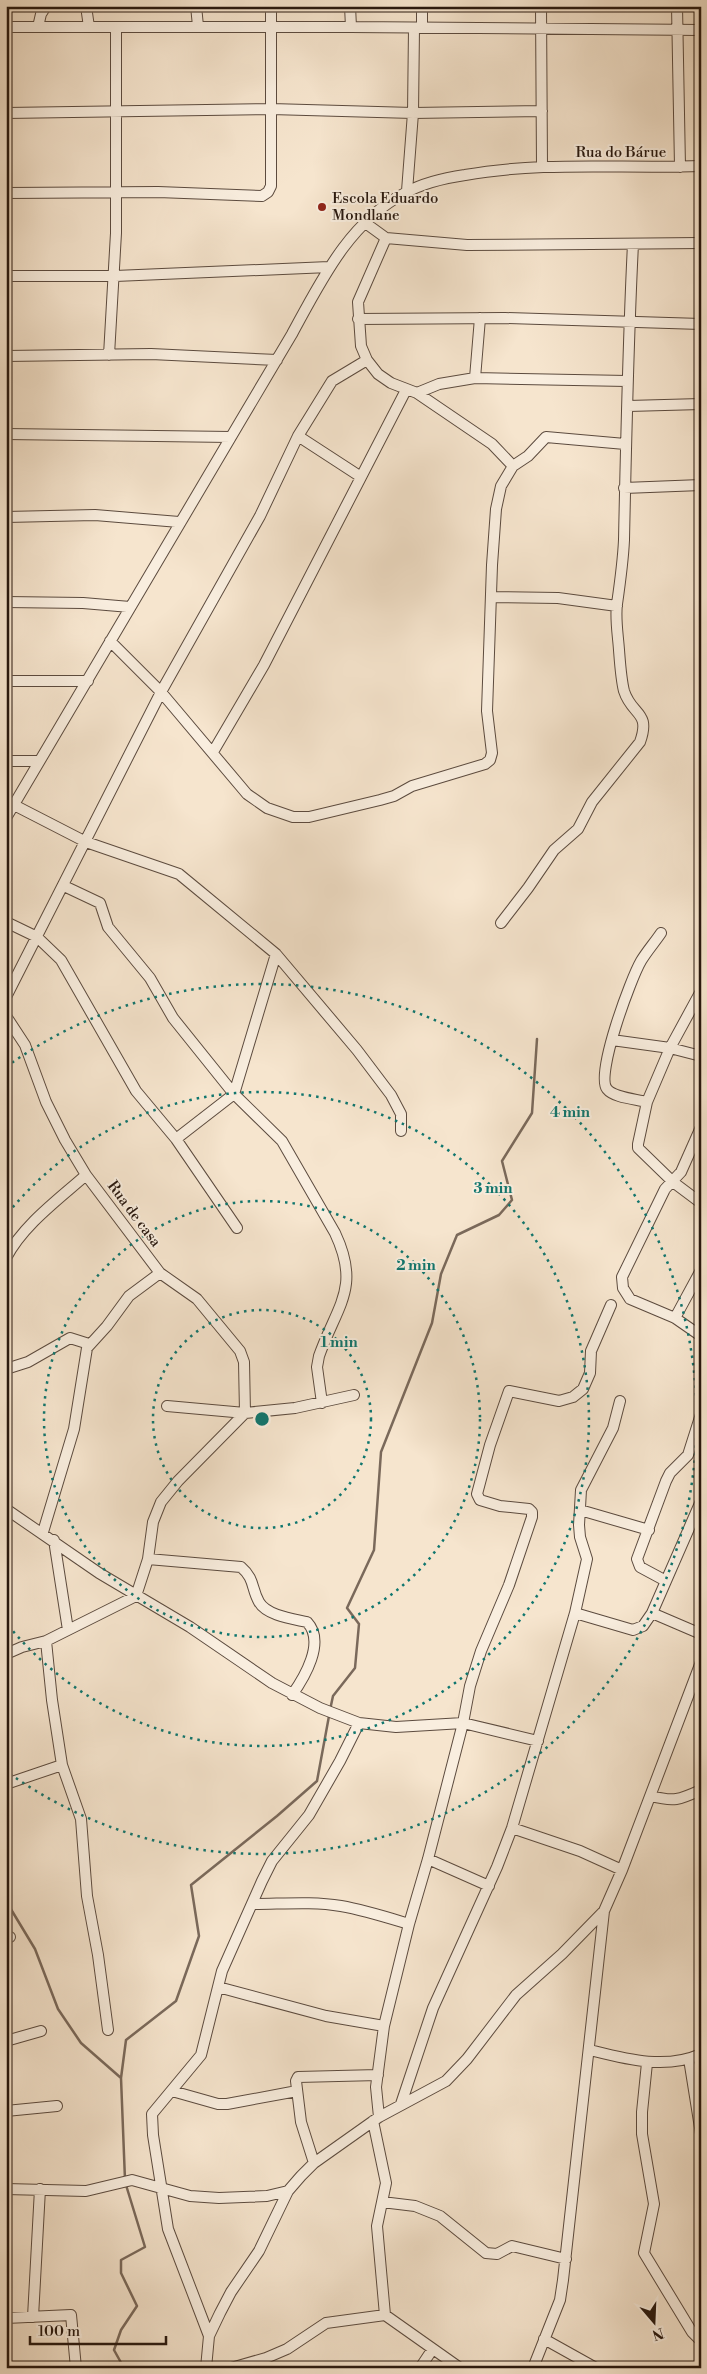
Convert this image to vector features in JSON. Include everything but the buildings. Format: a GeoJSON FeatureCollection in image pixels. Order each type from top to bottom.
{"type":"FeatureCollection","features":[{"type":"Feature","properties":{"kind":"street"},"geometry":{"type":"LineString","coordinates":[[38,27],[41,14],[46,6]]}},
{"type":"Feature","properties":{"kind":"street"},"geometry":{"type":"LineString","coordinates":[[86,6],[89,26]]}},
{"type":"Feature","properties":{"kind":"street"},"geometry":{"type":"LineString","coordinates":[[196,6],[198,26]]}},
{"type":"Feature","properties":{"kind":"street"},"geometry":{"type":"LineString","coordinates":[[6,193],[116,191],[262,196],[268,192],[271,186],[271,6]]}},
{"type":"Feature","properties":{"kind":"street"},"geometry":{"type":"LineString","coordinates":[[350,6],[351,27]]}},
{"type":"Feature","properties":{"kind":"street"},"geometry":{"type":"LineString","coordinates":[[406,191],[418,28],[422,6]]}},
{"type":"Feature","properties":{"kind":"street"},"geometry":{"type":"LineString","coordinates":[[541,6],[542,167]]}},
{"type":"Feature","properties":{"kind":"street"},"geometry":{"type":"LineString","coordinates":[[677,6],[680,167]]}},
{"type":"Feature","properties":{"kind":"street"},"geometry":{"type":"LineString","coordinates":[[109,355],[115,276],[116,26]]}},
{"type":"Feature","properties":{"kind":"street"},"geometry":{"type":"LineString","coordinates":[[6,27],[198,26],[701,30]]}},
{"type":"Feature","properties":{"kind":"street"},"geometry":{"type":"LineString","coordinates":[[6,113],[271,109],[413,113],[542,111]]}},
{"type":"Feature","properties":{"kind":"street","name":"Rua do Bárue"},"geometry":{"type":"LineString","coordinates":[[6,818],[88,681],[179,522],[277,360],[329,267],[372,214],[406,191],[439,179],[488,171],[542,167],[701,166]]}},
{"type":"Feature","properties":{"kind":"street"},"geometry":{"type":"LineString","coordinates":[[364,222],[386,238],[467,245],[701,243]]}},
{"type":"Feature","properties":{"kind":"street"},"geometry":{"type":"LineString","coordinates":[[386,238],[358,302],[361,346],[367,360],[378,374],[411,391],[492,444],[513,466]]}},
{"type":"Feature","properties":{"kind":"street"},"geometry":{"type":"LineString","coordinates":[[501,923],[554,850],[578,829],[592,802],[640,742],[644,722],[624,692],[619,652],[617,606],[623,571],[625,444],[633,244]]}},
{"type":"Feature","properties":{"kind":"street"},"geometry":{"type":"LineString","coordinates":[[6,276],[115,276],[329,267]]}},
{"type":"Feature","properties":{"kind":"street"},"geometry":{"type":"LineString","coordinates":[[358,319],[480,318],[701,324]]}},
{"type":"Feature","properties":{"kind":"street"},"geometry":{"type":"LineString","coordinates":[[475,378],[480,318]]}},
{"type":"Feature","properties":{"kind":"street"},"geometry":{"type":"LineString","coordinates":[[6,356],[109,355],[277,360]]}},
{"type":"Feature","properties":{"kind":"street"},"geometry":{"type":"LineString","coordinates":[[6,997],[161,692],[260,516],[298,436],[332,381],[367,360]]}},
{"type":"Feature","properties":{"kind":"street"},"geometry":{"type":"LineString","coordinates":[[213,752],[264,665],[362,476],[411,391],[475,378],[627,381]]}},
{"type":"Feature","properties":{"kind":"street"},"geometry":{"type":"LineString","coordinates":[[628,406],[701,404]]}},
{"type":"Feature","properties":{"kind":"street"},"geometry":{"type":"LineString","coordinates":[[6,434],[231,437]]}},
{"type":"Feature","properties":{"kind":"street"},"geometry":{"type":"LineString","coordinates":[[298,436],[362,476]]}},
{"type":"Feature","properties":{"kind":"street"},"geometry":{"type":"LineString","coordinates":[[110,641],[161,692],[254,800],[267,808],[301,818],[387,798],[412,786],[485,764],[490,760],[492,753],[488,711],[496,509],[501,486],[513,466],[528,456],[546,437],[625,444]]}},
{"type":"Feature","properties":{"kind":"street"},"geometry":{"type":"LineString","coordinates":[[624,488],[701,486]]}},
{"type":"Feature","properties":{"kind":"street"},"geometry":{"type":"LineString","coordinates":[[6,517],[95,515],[179,522]]}},
{"type":"Feature","properties":{"kind":"street"},"geometry":{"type":"LineString","coordinates":[[492,598],[558,598],[617,606]]}},
{"type":"Feature","properties":{"kind":"street"},"geometry":{"type":"LineString","coordinates":[[6,602],[83,603],[130,607]]}},
{"type":"Feature","properties":{"kind":"street"},"geometry":{"type":"LineString","coordinates":[[6,681],[88,681]]}},
{"type":"Feature","properties":{"kind":"street"},"geometry":{"type":"LineString","coordinates":[[6,761],[39,761]]}},
{"type":"Feature","properties":{"kind":"street"},"geometry":{"type":"LineString","coordinates":[[14,805],[86,842],[179,874],[276,954],[351,1043],[391,1095],[401,1114],[401,1131]]}},
{"type":"Feature","properties":{"kind":"street"},"geometry":{"type":"LineString","coordinates":[[64,886],[100,904],[108,928],[150,978],[173,1018],[234,1094],[282,1141],[342,1247],[348,1276],[346,1294],[319,1356],[317,1367],[322,1403]]}},
{"type":"Feature","properties":{"kind":"street"},"geometry":{"type":"LineString","coordinates":[[6,922],[37,937],[61,960],[136,1091],[176,1139],[237,1228]]}},
{"type":"Feature","properties":{"kind":"street"},"geometry":{"type":"LineString","coordinates":[[647,1102],[612,1093],[606,1089],[604,1081],[605,1065],[631,982],[641,961],[661,933]]}},
{"type":"Feature","properties":{"kind":"street"},"geometry":{"type":"LineString","coordinates":[[176,1139],[234,1094],[276,954]]}},
{"type":"Feature","properties":{"kind":"street"},"geometry":{"type":"LineString","coordinates":[[701,991],[670,1048],[647,1102],[638,1148],[673,1182],[701,1202]]}},
{"type":"Feature","properties":{"kind":"street","name":"Rua de casa"},"geometry":{"type":"LineString","coordinates":[[6,1016],[24,1045],[46,1102],[65,1140],[86,1175],[160,1273],[197,1300],[240,1351],[244,1362],[245,1413]]}},
{"type":"Feature","properties":{"kind":"street"},"geometry":{"type":"LineString","coordinates":[[612,1040],[670,1048],[701,1056]]}},
{"type":"Feature","properties":{"kind":"street"},"geometry":{"type":"LineString","coordinates":[[701,1127],[681,1172],[665,1189],[640,1235],[622,1276],[623,1288],[630,1299],[675,1318],[701,1336]]}},
{"type":"Feature","properties":{"kind":"street"},"geometry":{"type":"LineString","coordinates":[[6,1258],[18,1240],[35,1221],[86,1175]]}},
{"type":"Feature","properties":{"kind":"street"},"geometry":{"type":"LineString","coordinates":[[675,1318],[701,1270]]}},
{"type":"Feature","properties":{"kind":"street"},"geometry":{"type":"LineString","coordinates":[[43,1532],[74,1429],[89,1344],[107,1326],[133,1292],[160,1273]]}},
{"type":"Feature","properties":{"kind":"street"},"geometry":{"type":"LineString","coordinates":[[385,2315],[377,2226],[386,2183],[376,2119],[376,2096],[384,2026],[409,1924],[463,1723],[470,1686],[481,1651],[509,1585],[532,1517],[532,1512],[529,1509],[484,1503],[477,1494],[507,1394],[513,1390],[558,1402],[574,1397],[583,1389],[590,1373],[591,1351],[612,1306]]}},
{"type":"Feature","properties":{"kind":"street"},"geometry":{"type":"LineString","coordinates":[[6,1369],[28,1362],[65,1340],[74,1339],[89,1344]]}},
{"type":"Feature","properties":{"kind":"street"},"geometry":{"type":"LineString","coordinates":[[167,1406],[245,1413],[295,1408],[354,1395]]}},
{"type":"Feature","properties":{"kind":"street"},"geometry":{"type":"LineString","coordinates":[[401,2104],[433,2008],[489,1886],[512,1828],[575,1613],[587,1559],[580,1537],[580,1510],[583,1484],[613,1428],[620,1400]]}},
{"type":"Feature","properties":{"kind":"street"},"geometry":{"type":"LineString","coordinates":[[6,1654],[22,1647],[46,1641],[136,1596],[148,1559],[153,1522],[161,1502],[178,1481],[245,1413]]}},
{"type":"Feature","properties":{"kind":"street"},"geometry":{"type":"LineString","coordinates":[[666,1581],[640,1567],[637,1559],[650,1530],[666,1481],[670,1473],[688,1455],[701,1414]]}},
{"type":"Feature","properties":{"kind":"street"},"geometry":{"type":"LineString","coordinates":[[575,1613],[633,1630],[643,1626],[652,1613],[701,1501]]}},
{"type":"Feature","properties":{"kind":"street"},"geometry":{"type":"LineString","coordinates":[[6,1508],[43,1532],[99,1573],[190,1627],[251,1670],[292,1695],[320,1708],[358,1723],[396,1726],[463,1723],[538,1741]]}},
{"type":"Feature","properties":{"kind":"street"},"geometry":{"type":"LineString","coordinates":[[580,1510],[650,1530]]}},
{"type":"Feature","properties":{"kind":"street"},"geometry":{"type":"LineString","coordinates":[[54,1540],[68,1630]]}},
{"type":"Feature","properties":{"kind":"street"},"geometry":{"type":"LineString","coordinates":[[148,1559],[240,1567],[251,1578],[259,1602],[266,1609],[307,1622],[313,1634],[313,1654],[307,1674],[292,1695]]}},
{"type":"Feature","properties":{"kind":"street"},"geometry":{"type":"LineString","coordinates":[[652,1613],[701,1634]]}},
{"type":"Feature","properties":{"kind":"street"},"geometry":{"type":"LineString","coordinates":[[46,1641],[52,1700],[62,1765],[81,1819],[87,1896],[98,1955],[108,2030]]}},
{"type":"Feature","properties":{"kind":"street"},"geometry":{"type":"LineString","coordinates":[[533,2368],[560,2300],[590,2050],[604,1911],[651,1796],[700,1665]]}},
{"type":"Feature","properties":{"kind":"street"},"geometry":{"type":"LineString","coordinates":[[210,2336],[172,2241],[152,2121],[155,2108],[195,2064],[204,2049],[222,1970],[272,1861],[309,1815],[340,1761],[358,1723]]}},
{"type":"Feature","properties":{"kind":"street"},"geometry":{"type":"LineString","coordinates":[[6,1784],[62,1765]]}},
{"type":"Feature","properties":{"kind":"street"},"geometry":{"type":"LineString","coordinates":[[651,1796],[671,1801],[701,1790]]}},
{"type":"Feature","properties":{"kind":"street"},"geometry":{"type":"LineString","coordinates":[[512,1828],[580,1851],[622,1870]]}},
{"type":"Feature","properties":{"kind":"street"},"geometry":{"type":"LineString","coordinates":[[428,1859],[489,1886]]}},
{"type":"Feature","properties":{"kind":"street"},"geometry":{"type":"LineString","coordinates":[[252,1904],[297,1903],[340,1906],[409,1924]]}},
{"type":"Feature","properties":{"kind":"street"},"geometry":{"type":"LineString","coordinates":[[206,2368],[210,2336],[231,2292],[259,2250],[288,2191],[314,2163],[376,2119],[446,2081],[467,2059],[516,1995],[562,1954],[604,1911]]}},
{"type":"Feature","properties":{"kind":"street"},"geometry":{"type":"LineString","coordinates":[[218,1986],[326,2016],[384,2026]]}},
{"type":"Feature","properties":{"kind":"street"},"geometry":{"type":"LineString","coordinates":[[6,2041],[41,2031]]}},
{"type":"Feature","properties":{"kind":"street"},"geometry":{"type":"LineString","coordinates":[[590,2050],[647,2063],[689,2059],[701,2054]]}},
{"type":"Feature","properties":{"kind":"street"},"geometry":{"type":"LineString","coordinates":[[689,2059],[701,2134]]}},
{"type":"Feature","properties":{"kind":"street"},"geometry":{"type":"LineString","coordinates":[[647,2063],[642,2112],[642,2134],[654,2204],[644,2253],[692,2332],[701,2341]]}},
{"type":"Feature","properties":{"kind":"street"},"geometry":{"type":"LineString","coordinates":[[314,2163],[302,2122],[296,2081],[302,2076],[378,2075]]}},
{"type":"Feature","properties":{"kind":"street"},"geometry":{"type":"LineString","coordinates":[[172,2091],[218,2104],[297,2091]]}},
{"type":"Feature","properties":{"kind":"street"},"geometry":{"type":"LineString","coordinates":[[6,2111],[57,2106]]}},
{"type":"Feature","properties":{"kind":"street"},"geometry":{"type":"LineString","coordinates":[[6,2189],[86,2191],[132,2180],[142,2181],[163,2190],[190,2196],[219,2198],[267,2196],[288,2191]]}},
{"type":"Feature","properties":{"kind":"street"},"geometry":{"type":"LineString","coordinates":[[33,2317],[40,2189]]}},
{"type":"Feature","properties":{"kind":"street"},"geometry":{"type":"LineString","coordinates":[[382,2202],[416,2206],[440,2216],[486,2253],[496,2254],[512,2246],[566,2259]]}},
{"type":"Feature","properties":{"kind":"street"},"geometry":{"type":"LineString","coordinates":[[6,2318],[68,2314],[72,2316],[76,2368]]}},
{"type":"Feature","properties":{"kind":"street"},"geometry":{"type":"LineString","coordinates":[[231,2368],[266,2358],[287,2349],[326,2323],[385,2315],[460,2368]]}},
{"type":"Feature","properties":{"kind":"street"},"geometry":{"type":"LineString","coordinates":[[544,2339],[596,2368]]}},
{"type":"Feature","properties":{"kind":"street"},"geometry":{"type":"LineString","coordinates":[[420,2368],[432,2350]]}},
{"type":"Feature","properties":{"kind":"waterway"},"geometry":{"type":"LineString","coordinates":[[330,1710],[333,1696],[355,1668],[359,1624],[347,1608],[374,1550],[381,1452],[432,1323],[441,1274],[457,1235],[499,1215],[512,1200],[502,1161],[532,1113],[537,1039]]}},
{"type":"Feature","properties":{"kind":"waterway"},"geometry":{"type":"LineString","coordinates":[[125,2180],[121,2078],[126,2040],[176,2001],[199,1936],[191,1885],[277,1816],[317,1781],[329,1716]]}},
{"type":"Feature","properties":{"kind":"waterway"},"geometry":{"type":"LineString","coordinates":[[6,1901],[35,1949],[58,2009],[81,2043],[121,2078]]}},
{"type":"Feature","properties":{"kind":"waterway"},"geometry":{"type":"LineString","coordinates":[[124,2368],[114,2350],[121,2330],[137,2306],[121,2273],[121,2260],[145,2247],[126,2185]]}},
{"type":"Feature","properties":{"kind":"place","name":"Escola Eduardo Mondlane"},"geometry":{"type":"Point","coordinates":[322,207]}}]}
